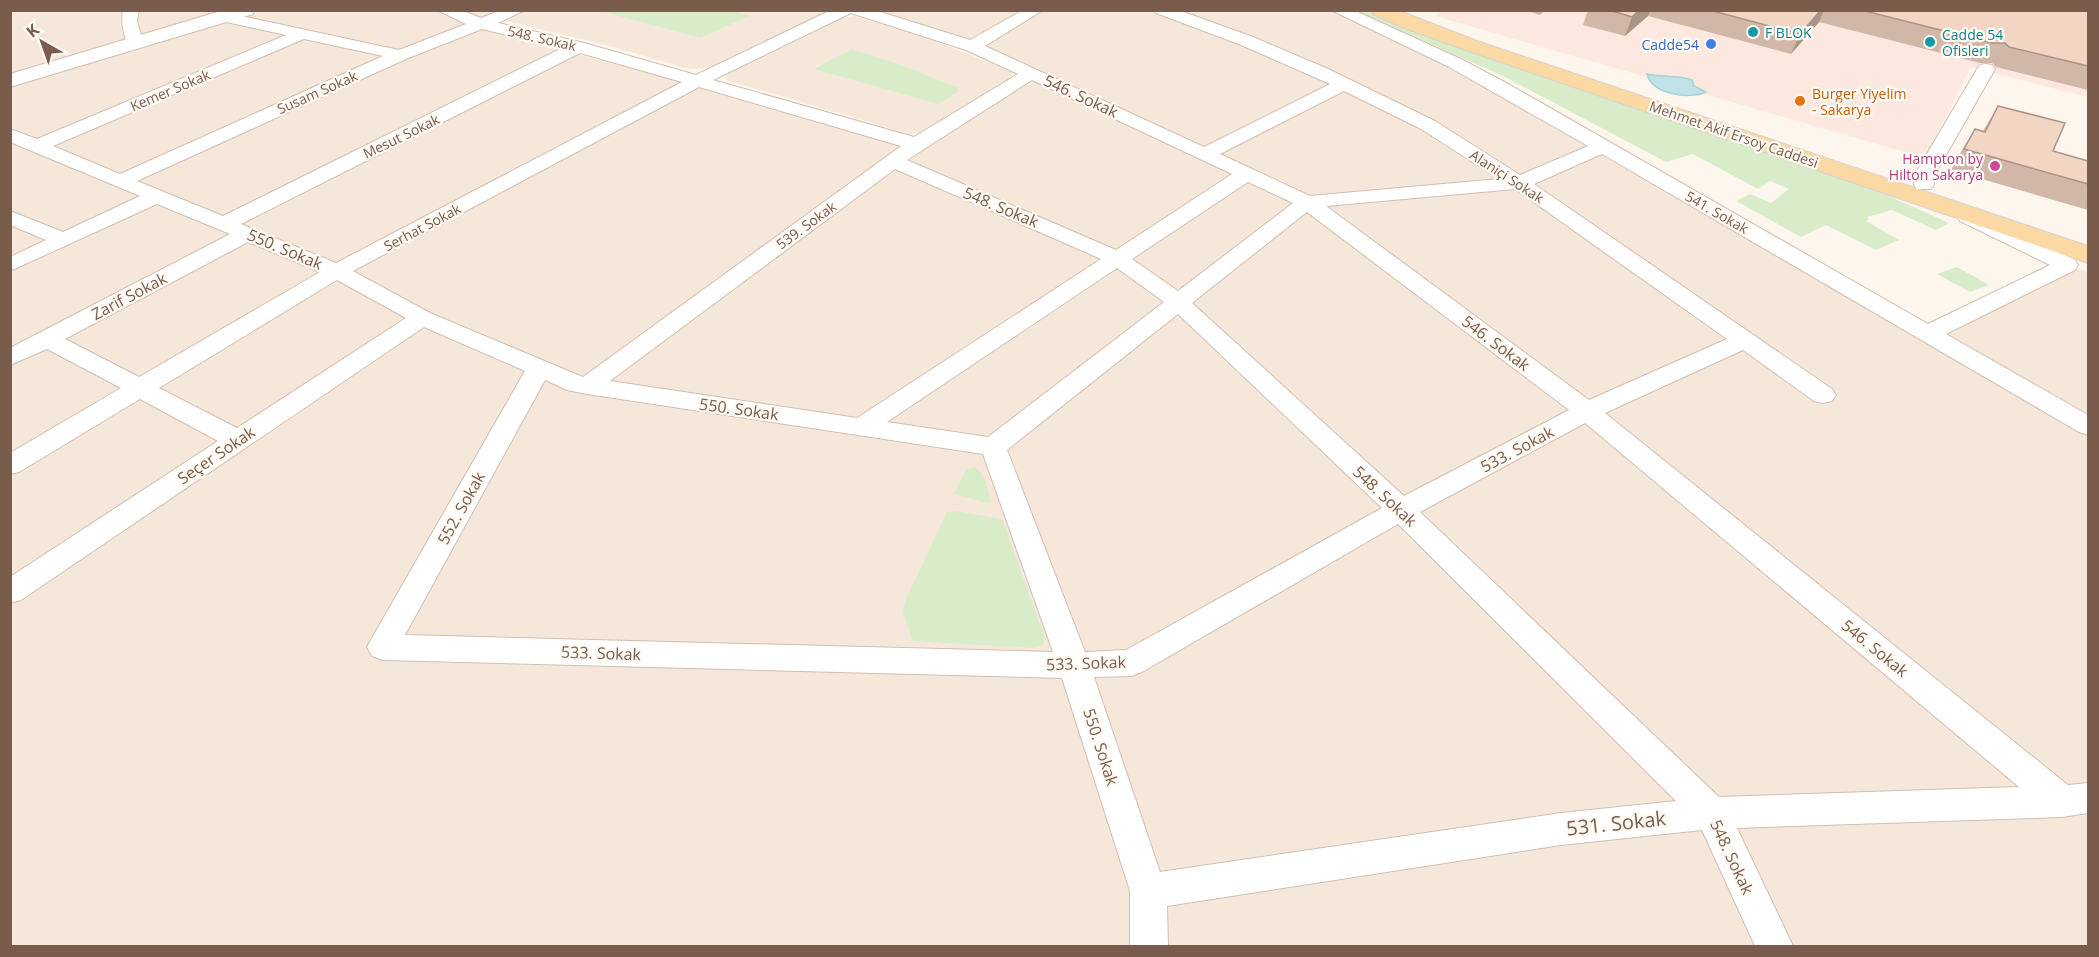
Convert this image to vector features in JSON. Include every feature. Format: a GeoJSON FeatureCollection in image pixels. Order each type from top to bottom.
{"type":"FeatureCollection","features":[{"type":"Feature","properties":{"kind":"main road","name":"Mehmet Akif Ersoy Caddesi"},"geometry":{"type":"LineString","coordinates":[[1380,10],[1411,24],[1470,45],[1928,193],[2088,237]]}},
{"type":"Feature","properties":{"kind":"main road","name":"Mehmet Akif Ersoy Caddesi"},"geometry":{"type":"LineString","coordinates":[[1405,10],[1481,40],[1928,193],[2088,255]]}},
{"type":"Feature","properties":{"kind":"street"},"geometry":{"type":"LineString","coordinates":[[131,10],[129,21],[135,42]]}},
{"type":"Feature","properties":{"kind":"street"},"geometry":{"type":"LineString","coordinates":[[10,81],[246,10]]}},
{"type":"Feature","properties":{"kind":"street","name":"548. Sokak"},"geometry":{"type":"LineString","coordinates":[[445,10],[481,24],[578,47],[916,144]]}},
{"type":"Feature","properties":{"kind":"street","name":"Susam Sokak"},"geometry":{"type":"LineString","coordinates":[[120,181],[400,55],[517,10]]}},
{"type":"Feature","properties":{"kind":"street","name":"Serhat Sokak"},"geometry":{"type":"LineString","coordinates":[[10,465],[337,271],[698,81],[845,10]]}},
{"type":"Feature","properties":{"kind":"street","name":"546. Sokak"},"geometry":{"type":"LineString","coordinates":[[856,10],[972,46],[1306,202],[1587,411],[2075,799]]}},
{"type":"Feature","properties":{"kind":"street"},"geometry":{"type":"LineString","coordinates":[[972,46],[1035,10]]}},
{"type":"Feature","properties":{"kind":"street","name":"Alaniçi Sokak"},"geometry":{"type":"LineString","coordinates":[[1162,10],[1247,41],[1344,84],[1428,125],[1519,183],[1823,395]]}},
{"type":"Feature","properties":{"kind":"street","name":"541. Sokak"},"geometry":{"type":"LineString","coordinates":[[1339,10],[1455,63],[1604,146],[2088,426]]}},
{"type":"Feature","properties":{"kind":"street"},"geometry":{"type":"LineString","coordinates":[[223,17],[400,55]]}},
{"type":"Feature","properties":{"kind":"street","name":"Kemer Sokak"},"geometry":{"type":"LineString","coordinates":[[37,146],[303,34]]}},
{"type":"Feature","properties":{"kind":"street","name":"Mesut Sokak"},"geometry":{"type":"LineString","coordinates":[[236,229],[578,47]]}},
{"type":"Feature","properties":{"kind":"street"},"geometry":{"type":"LineString","coordinates":[[1928,333],[2067,265],[1928,193],[1924,176],[1986,69]]}},
{"type":"Feature","properties":{"kind":"street","name":"539. Sokak"},"geometry":{"type":"LineString","coordinates":[[587,387],[916,144],[1032,73]]}},
{"type":"Feature","properties":{"kind":"street"},"geometry":{"type":"LineString","coordinates":[[1203,155],[1344,84]]}},
{"type":"Feature","properties":{"kind":"street","name":"550. Sokak"},"geometry":{"type":"LineString","coordinates":[[10,135],[337,271],[422,318],[576,384],[993,447],[1074,665],[1148,891],[1149,946]]}},
{"type":"Feature","properties":{"kind":"street"},"geometry":{"type":"LineString","coordinates":[[993,447],[1306,202],[1519,183],[1604,146]]}},
{"type":"Feature","properties":{"kind":"street","name":"548. Sokak"},"geometry":{"type":"LineString","coordinates":[[893,161],[1117,258],[1178,302],[1401,510],[1712,813],[1774,946]]}},
{"type":"Feature","properties":{"kind":"street"},"geometry":{"type":"LineString","coordinates":[[861,427],[1246,174]]}},
{"type":"Feature","properties":{"kind":"street"},"geometry":{"type":"LineString","coordinates":[[10,265],[157,196]]}},
{"type":"Feature","properties":{"kind":"street"},"geometry":{"type":"LineString","coordinates":[[10,216],[64,240]]}},
{"type":"Feature","properties":{"kind":"street","name":"Zarif Sokak"},"geometry":{"type":"LineString","coordinates":[[10,358],[236,229]]}},
{"type":"Feature","properties":{"kind":"street","name":"Seçer Sokak"},"geometry":{"type":"LineString","coordinates":[[10,592],[422,318]]}},
{"type":"Feature","properties":{"kind":"street"},"geometry":{"type":"LineString","coordinates":[[46,339],[238,440]]}},
{"type":"Feature","properties":{"kind":"street","name":"533. Sokak"},"geometry":{"type":"LineString","coordinates":[[383,647],[1074,665],[1131,663],[1401,510],[1587,411],[1746,340]]}},
{"type":"Feature","properties":{"kind":"street","name":"552. Sokak"},"geometry":{"type":"LineString","coordinates":[[383,647],[539,369]]}},
{"type":"Feature","properties":{"kind":"street","name":"531. Sokak"},"geometry":{"type":"LineString","coordinates":[[1148,891],[1561,829],[1712,813],[2075,799]]}},
{"type":"Feature","properties":{"kind":"shaded area"},"geometry":{"type":"Polygon","coordinates":[[[523,10],[824,10],[824,14],[709,68],[689,69],[606,45],[506,21],[507,16],[523,10]]]}},
{"type":"Feature","properties":{"kind":"shaded area"},"geometry":{"type":"Polygon","coordinates":[[[1442,10],[1993,11],[2088,33],[2088,97],[1971,67],[1925,158],[1435,16],[1442,10]]]}},
{"type":"Feature","properties":{"kind":"shaded area"},"geometry":{"type":"Polygon","coordinates":[[[10,11],[231,11],[100,46],[11,75],[10,11]]]}},
{"type":"Feature","properties":{"kind":"shaded area"},"geometry":{"type":"Polygon","coordinates":[[[261,11],[501,11],[465,25],[921,145],[1032,74],[862,11],[1334,11],[1427,56],[1657,178],[1924,336],[2058,261],[2088,272],[2088,946],[11,946],[11,87],[261,11]]]}},
{"type":"Feature","properties":{"kind":"shaded area"},"geometry":{"type":"Polygon","coordinates":[[[855,16],[927,38],[1011,71],[1012,79],[931,132],[909,134],[726,80],[725,73],[840,18],[855,16]]]}},
{"type":"Feature","properties":{"kind":"green space"},"geometry":{"type":"Polygon","coordinates":[[[601,11],[733,11],[749,16],[701,38],[601,11]]]}},
{"type":"Feature","properties":{"kind":"green space"},"geometry":{"type":"Polygon","coordinates":[[[1356,11],[1366,11],[1395,24],[1786,159],[1889,196],[1949,223],[1936,230],[1892,210],[1867,217],[1869,219],[1866,221],[1899,240],[1876,250],[1826,225],[1801,237],[1736,201],[1750,194],[1771,203],[1789,189],[1770,181],[1758,189],[1693,154],[1666,162],[1503,76],[1356,11]]]}},
{"type":"Feature","properties":{"kind":"green space"},"geometry":{"type":"Polygon","coordinates":[[[852,49],[904,66],[956,87],[959,91],[938,104],[814,69],[852,49]]]}},
{"type":"Feature","properties":{"kind":"green space"},"geometry":{"type":"Polygon","coordinates":[[[1957,267],[1989,285],[1970,292],[1937,274],[1957,267]]]}},
{"type":"Feature","properties":{"kind":"green space"},"geometry":{"type":"Polygon","coordinates":[[[974,467],[978,469],[986,482],[991,501],[987,503],[954,494],[967,469],[974,467]]]}},
{"type":"Feature","properties":{"kind":"green space"},"geometry":{"type":"Polygon","coordinates":[[[956,511],[1002,519],[1045,638],[1043,645],[1033,648],[913,641],[903,611],[906,599],[947,512],[956,511]]]}},
{"type":"Feature","properties":{"kind":"water"},"geometry":{"type":"Polygon","coordinates":[[[1647,74],[1686,78],[1692,80],[1694,86],[1706,92],[1690,95],[1672,94],[1656,86],[1647,74]]]}},
{"type":"Feature","properties":{"kind":"building"},"geometry":{"type":"Polygon","coordinates":[[[1609,10],[1639,10],[1632,17],[1609,10]]]}},
{"type":"Feature","properties":{"kind":"building"},"geometry":{"type":"Polygon","coordinates":[[[1709,10],[1821,10],[1800,34],[1709,10]]]}},
{"type":"Feature","properties":{"kind":"building"},"geometry":{"type":"Polygon","coordinates":[[[1861,10],[2085,10],[2088,11],[2088,66],[2009,47],[2005,43],[1992,43],[1861,10]]]}},
{"type":"Feature","properties":{"kind":"building"},"geometry":{"type":"Polygon","coordinates":[[[1998,106],[2065,123],[2053,151],[2088,161],[2088,184],[1964,149],[1975,129],[1985,132],[1998,106]]]}},
{"type":"Feature","properties":{"kind":"place","name":"F BLOK"},"geometry":{"type":"Point","coordinates":[1753,32]}},
{"type":"Feature","properties":{"kind":"place","name":"Cadde 54 Ofisleri"},"geometry":{"type":"Point","coordinates":[1930,42]}},
{"type":"Feature","properties":{"kind":"place","name":"Cadde54"},"geometry":{"type":"Point","coordinates":[1711,44]}},
{"type":"Feature","properties":{"kind":"place","name":"Burger Yiyelim - Sakarya"},"geometry":{"type":"Point","coordinates":[1800,101]}},
{"type":"Feature","properties":{"kind":"place","name":"Hampton by Hilton Sakarya"},"geometry":{"type":"Point","coordinates":[1995,166]}}]}
